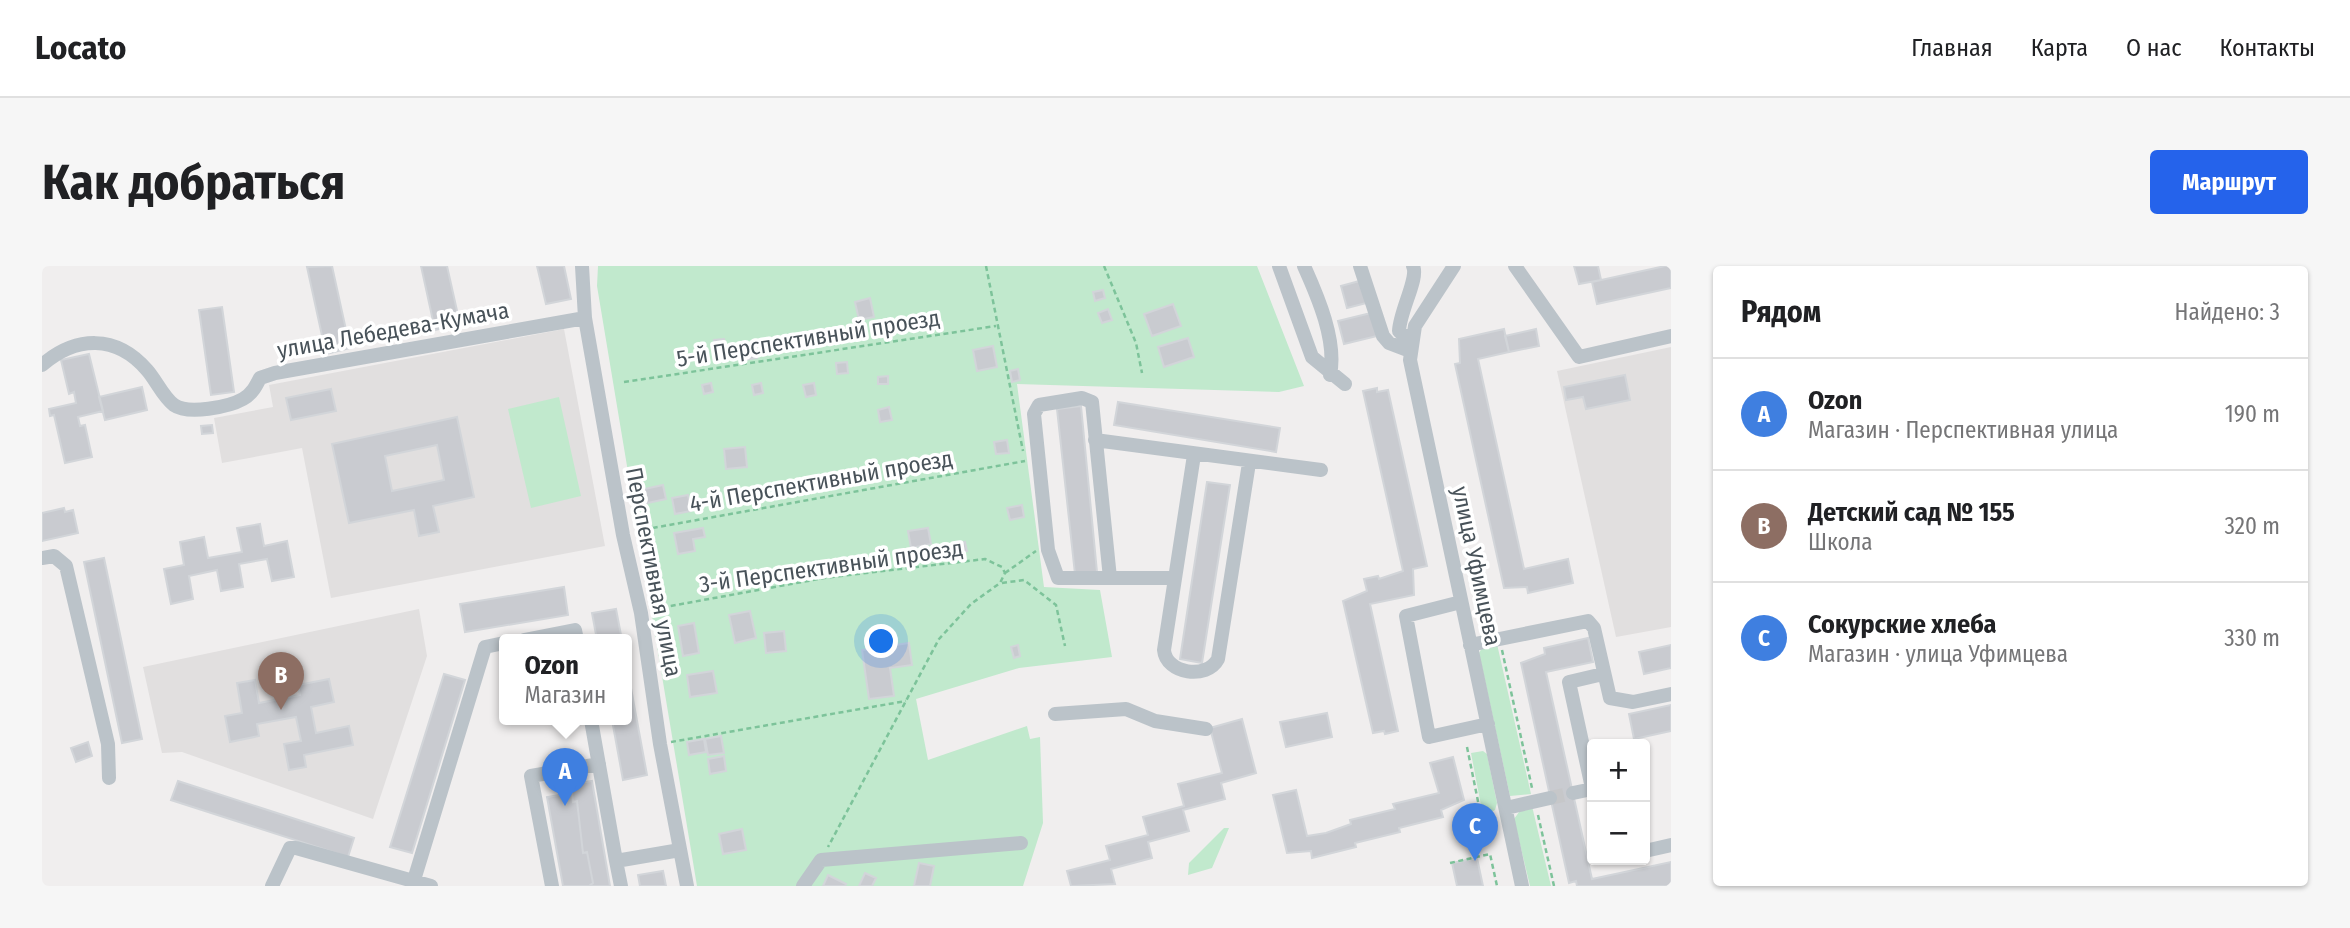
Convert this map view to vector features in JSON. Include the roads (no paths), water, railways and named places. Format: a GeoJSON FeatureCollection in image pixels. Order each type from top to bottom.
{"type":"FeatureCollection","features":[{"type":"Feature","properties":{"kind":"street","name":"Перспективная улица"},"geometry":{"type":"LineString","coordinates":[[582,266],[585,318],[622,535],[641,613],[660,744],[687,886]]}},
{"type":"Feature","properties":{"kind":"street"},"geometry":{"type":"LineString","coordinates":[[1279,266],[1311,357],[1330,375],[1345,384]]}},
{"type":"Feature","properties":{"kind":"street"},"geometry":{"type":"LineString","coordinates":[[1304,266],[1330,339],[1333,362],[1330,375]]}},
{"type":"Feature","properties":{"kind":"street"},"geometry":{"type":"LineString","coordinates":[[1360,266],[1383,336],[1389,343],[1410,346],[1415,326],[1454,266]]}},
{"type":"Feature","properties":{"kind":"street","name":"улица Уфимцева"},"geometry":{"type":"LineString","coordinates":[[1413,266],[1416,278],[1400,314],[1399,331],[1410,346],[1522,886]]}},
{"type":"Feature","properties":{"kind":"street"},"geometry":{"type":"LineString","coordinates":[[1438,266],[1442,284]]}},
{"type":"Feature","properties":{"kind":"street"},"geometry":{"type":"LineString","coordinates":[[1515,266],[1579,357],[1671,336]]}},
{"type":"Feature","properties":{"kind":"street","name":"улица Лебедева-Кумача"},"geometry":{"type":"LineString","coordinates":[[42,365],[60,350],[89,341],[120,349],[145,367],[174,405],[189,408],[215,406],[242,400],[253,391],[261,378],[275,373],[585,318]]}},
{"type":"Feature","properties":{"kind":"street"},"geometry":{"type":"LineString","coordinates":[[1110,578],[1092,402],[1088,399],[1039,405],[1034,414],[1048,550],[1058,578],[1066,580],[1174,578]]}},
{"type":"Feature","properties":{"kind":"street"},"geometry":{"type":"LineString","coordinates":[[1095,440],[1249,463],[1321,470]]}},
{"type":"Feature","properties":{"kind":"street"},"geometry":{"type":"LineString","coordinates":[[1194,455],[1174,578],[1165,659],[1171,666],[1184,670],[1206,671],[1213,667],[1218,659],[1249,463]]}},
{"type":"Feature","properties":{"kind":"street"},"geometry":{"type":"LineString","coordinates":[[42,558],[54,556],[66,566],[108,744],[109,778]]}},
{"type":"Feature","properties":{"kind":"street"},"geometry":{"type":"LineString","coordinates":[[1461,602],[1406,616],[1426,724],[1429,737],[1488,724]]}},
{"type":"Feature","properties":{"kind":"street"},"geometry":{"type":"LineString","coordinates":[[1471,645],[1588,621],[1594,628],[1610,698],[1633,702],[1671,694]]}},
{"type":"Feature","properties":{"kind":"street"},"geometry":{"type":"LineString","coordinates":[[555,634],[575,630],[576,634]]}},
{"type":"Feature","properties":{"kind":"street"},"geometry":{"type":"LineString","coordinates":[[414,880],[485,647],[499,644]]}},
{"type":"Feature","properties":{"kind":"street"},"geometry":{"type":"LineString","coordinates":[[1587,765],[1569,682],[1603,674]]}},
{"type":"Feature","properties":{"kind":"street"},"geometry":{"type":"LineString","coordinates":[[1055,714],[1126,709],[1155,721],[1206,729]]}},
{"type":"Feature","properties":{"kind":"street"},"geometry":{"type":"LineString","coordinates":[[592,725],[621,886]]}},
{"type":"Feature","properties":{"kind":"street"},"geometry":{"type":"LineString","coordinates":[[552,886],[531,776],[599,764]]}},
{"type":"Feature","properties":{"kind":"street"},"geometry":{"type":"LineString","coordinates":[[1573,793],[1587,789]]}},
{"type":"Feature","properties":{"kind":"street"},"geometry":{"type":"LineString","coordinates":[[1506,808],[1550,798]]}},
{"type":"Feature","properties":{"kind":"street"},"geometry":{"type":"LineString","coordinates":[[803,886],[821,860],[1021,843]]}},
{"type":"Feature","properties":{"kind":"street"},"geometry":{"type":"LineString","coordinates":[[1650,850],[1671,845]]}},
{"type":"Feature","properties":{"kind":"street"},"geometry":{"type":"LineString","coordinates":[[272,886],[290,848],[431,886]]}},
{"type":"Feature","properties":{"kind":"street"},"geometry":{"type":"LineString","coordinates":[[616,861],[680,850]]}},
{"type":"Feature","properties":{"kind":"tunnel"},"geometry":{"type":"LineString","coordinates":[[1550,798],[1573,793]]}},
{"type":"Feature","properties":{"kind":"place","name":"Детский сад № 155"},"geometry":{"type":"Point","coordinates":[281,710]}},
{"type":"Feature","properties":{"kind":"place","name":"Ozon"},"geometry":{"type":"Point","coordinates":[565,806]}},
{"type":"Feature","properties":{"kind":"place","name":"Сокурские хлеба"},"geometry":{"type":"Point","coordinates":[1475,861]}}]}
